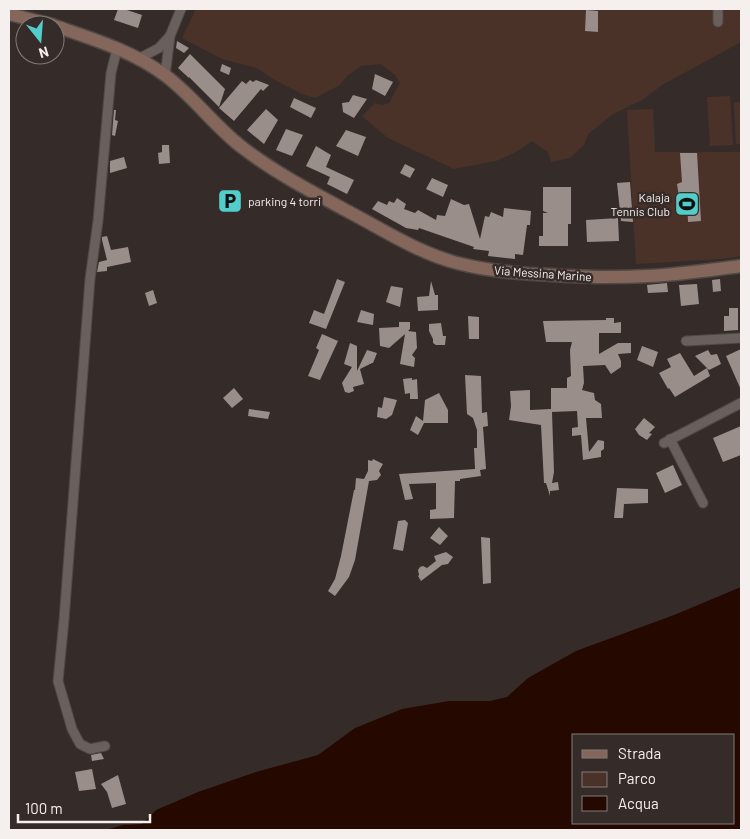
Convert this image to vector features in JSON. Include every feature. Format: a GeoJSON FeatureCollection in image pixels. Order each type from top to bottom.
{"type":"FeatureCollection","features":[{"type":"Feature","properties":{"kind":"main road","name":"Via Messina Marine"},"geometry":{"type":"LineString","coordinates":[[65,29],[117,49],[138,59],[165,76],[242,148],[305,189],[409,244],[456,263],[523,274],[590,277],[647,276],[741,266]]}},
{"type":"Feature","properties":{"kind":"street"},"geometry":{"type":"LineString","coordinates":[[165,76],[170,36],[181,9]]}},
{"type":"Feature","properties":{"kind":"street"},"geometry":{"type":"LineString","coordinates":[[718,9],[718,22]]}},
{"type":"Feature","properties":{"kind":"street"},"geometry":{"type":"LineString","coordinates":[[138,59],[159,48],[170,36]]}},
{"type":"Feature","properties":{"kind":"street"},"geometry":{"type":"LineString","coordinates":[[105,746],[90,749],[80,744],[72,729],[58,681],[90,279],[98,221],[111,73],[117,49]]}},
{"type":"Feature","properties":{"kind":"street"},"geometry":{"type":"LineString","coordinates":[[686,341],[741,338]]}},
{"type":"Feature","properties":{"kind":"street"},"geometry":{"type":"LineString","coordinates":[[703,503],[667,441],[741,403]]}},
{"type":"Feature","properties":{"kind":"green space"},"geometry":{"type":"Polygon","coordinates":[[[196,9],[741,9],[741,42],[662,85],[642,100],[613,114],[588,134],[584,145],[570,158],[551,162],[548,152],[532,141],[516,152],[496,161],[454,169],[388,138],[362,116],[375,103],[382,105],[389,103],[400,83],[395,75],[381,64],[361,66],[347,76],[340,85],[315,98],[302,94],[273,79],[257,68],[222,59],[182,38],[196,9]]]}},
{"type":"Feature","properties":{"kind":"green space"},"geometry":{"type":"Polygon","coordinates":[[[730,96],[733,145],[710,146],[707,97],[730,96]]]}},
{"type":"Feature","properties":{"kind":"green space"},"geometry":{"type":"Polygon","coordinates":[[[741,102],[741,144],[736,144],[734,103],[741,102]]]}},
{"type":"Feature","properties":{"kind":"green space","name":"Kalaja Tennis Club"},"geometry":{"type":"Polygon","coordinates":[[[653,109],[655,152],[741,152],[741,256],[636,264],[627,110],[653,109]]]}},
{"type":"Feature","properties":{"kind":"water"},"geometry":{"type":"Polygon","coordinates":[[[741,587],[741,830],[106,830],[123,825],[142,824],[156,810],[198,792],[256,772],[318,755],[355,728],[402,709],[449,701],[490,701],[507,697],[528,678],[576,651],[674,615],[741,587]]]}},
{"type":"Feature","properties":{"kind":"building"},"geometry":{"type":"Polygon","coordinates":[[[118,9],[142,15],[138,28],[114,20],[118,9]]]}},
{"type":"Feature","properties":{"kind":"building"},"geometry":{"type":"Polygon","coordinates":[[[586,10],[598,11],[598,32],[585,31],[586,10]]]}},
{"type":"Feature","properties":{"kind":"building"},"geometry":{"type":"Polygon","coordinates":[[[177,41],[189,48],[184,53],[176,48],[177,41]]]}},
{"type":"Feature","properties":{"kind":"building"},"geometry":{"type":"Polygon","coordinates":[[[190,54],[225,89],[219,107],[178,68],[190,54]]]}},
{"type":"Feature","properties":{"kind":"building"},"geometry":{"type":"Polygon","coordinates":[[[222,64],[231,68],[229,75],[220,71],[222,64]]]}},
{"type":"Feature","properties":{"kind":"building"},"geometry":{"type":"Polygon","coordinates":[[[375,74],[393,82],[385,96],[372,89],[375,74]]]}},
{"type":"Feature","properties":{"kind":"building"},"geometry":{"type":"Polygon","coordinates":[[[250,80],[253,82],[256,80],[269,85],[263,91],[261,89],[234,121],[219,108],[242,81],[246,84],[250,80]]]}},
{"type":"Feature","properties":{"kind":"building"},"geometry":{"type":"Polygon","coordinates":[[[353,95],[367,99],[354,118],[343,112],[342,103],[349,102],[353,95]]]}},
{"type":"Feature","properties":{"kind":"building"},"geometry":{"type":"Polygon","coordinates":[[[294,98],[316,108],[311,118],[290,107],[294,98]]]}},
{"type":"Feature","properties":{"kind":"building"},"geometry":{"type":"Polygon","coordinates":[[[266,109],[278,120],[264,144],[247,130],[266,109]]]}},
{"type":"Feature","properties":{"kind":"building"},"geometry":{"type":"Polygon","coordinates":[[[114,110],[116,110],[115,120],[118,121],[115,136],[112,135],[114,110]]]}},
{"type":"Feature","properties":{"kind":"building"},"geometry":{"type":"Polygon","coordinates":[[[286,129],[303,135],[292,156],[276,150],[286,129]]]}},
{"type":"Feature","properties":{"kind":"building"},"geometry":{"type":"Polygon","coordinates":[[[346,130],[366,137],[358,156],[336,146],[346,130]]]}},
{"type":"Feature","properties":{"kind":"building"},"geometry":{"type":"Polygon","coordinates":[[[162,145],[169,145],[170,163],[159,164],[158,153],[162,152],[162,145]]]}},
{"type":"Feature","properties":{"kind":"building"},"geometry":{"type":"Polygon","coordinates":[[[316,146],[331,155],[326,167],[354,180],[347,194],[327,184],[330,177],[306,166],[316,146]]]}},
{"type":"Feature","properties":{"kind":"building"},"geometry":{"type":"Polygon","coordinates":[[[680,153],[697,153],[701,221],[688,222],[687,198],[679,197],[677,184],[682,182],[680,153]]]}},
{"type":"Feature","properties":{"kind":"building"},"geometry":{"type":"Polygon","coordinates":[[[124,157],[127,168],[110,173],[110,161],[124,157]]]}},
{"type":"Feature","properties":{"kind":"building"},"geometry":{"type":"Polygon","coordinates":[[[405,164],[415,169],[410,178],[400,173],[405,164]]]}},
{"type":"Feature","properties":{"kind":"building"},"geometry":{"type":"Polygon","coordinates":[[[432,178],[448,185],[443,197],[426,189],[432,178]]]}},
{"type":"Feature","properties":{"kind":"building"},"geometry":{"type":"Polygon","coordinates":[[[630,182],[633,222],[621,221],[617,183],[630,182]]]}},
{"type":"Feature","properties":{"kind":"building"},"geometry":{"type":"Polygon","coordinates":[[[543,187],[571,187],[571,224],[568,224],[568,246],[539,246],[539,236],[543,236],[543,213],[548,213],[543,211],[543,187]]]}},
{"type":"Feature","properties":{"kind":"building"},"geometry":{"type":"Polygon","coordinates":[[[397,198],[406,204],[404,209],[415,213],[418,210],[436,220],[437,215],[445,216],[451,199],[464,205],[469,204],[480,239],[485,216],[489,217],[491,212],[503,217],[504,208],[531,211],[530,225],[527,225],[523,255],[515,254],[515,259],[488,256],[489,251],[473,249],[474,247],[419,228],[418,230],[406,228],[372,209],[378,201],[387,205],[389,201],[394,203],[397,198]]]}},
{"type":"Feature","properties":{"kind":"building"},"geometry":{"type":"Polygon","coordinates":[[[618,218],[619,241],[587,242],[586,220],[618,218]]]}},
{"type":"Feature","properties":{"kind":"building"},"geometry":{"type":"Polygon","coordinates":[[[107,236],[111,250],[128,247],[131,262],[107,267],[107,271],[97,272],[99,262],[107,260],[102,237],[107,236]]]}},
{"type":"Feature","properties":{"kind":"building"},"geometry":{"type":"Polygon","coordinates":[[[337,279],[345,282],[326,329],[309,323],[314,310],[324,314],[337,279]]]}},
{"type":"Feature","properties":{"kind":"building"},"geometry":{"type":"Polygon","coordinates":[[[720,279],[721,291],[713,292],[712,280],[720,279]]]}},
{"type":"Feature","properties":{"kind":"building"},"geometry":{"type":"Polygon","coordinates":[[[431,281],[435,295],[438,295],[438,310],[418,311],[417,297],[429,296],[431,281]]]}},
{"type":"Feature","properties":{"kind":"building"},"geometry":{"type":"Polygon","coordinates":[[[667,283],[668,292],[648,293],[647,285],[667,283]]]}},
{"type":"Feature","properties":{"kind":"building"},"geometry":{"type":"Polygon","coordinates":[[[697,284],[699,304],[681,306],[679,285],[697,284]]]}},
{"type":"Feature","properties":{"kind":"building"},"geometry":{"type":"Polygon","coordinates":[[[391,286],[403,288],[400,307],[386,302],[391,286]]]}},
{"type":"Feature","properties":{"kind":"building"},"geometry":{"type":"Polygon","coordinates":[[[153,290],[157,303],[149,306],[145,293],[153,290]]]}},
{"type":"Feature","properties":{"kind":"building"},"geometry":{"type":"Polygon","coordinates":[[[729,308],[738,308],[738,330],[724,331],[724,316],[729,316],[729,308]]]}},
{"type":"Feature","properties":{"kind":"building"},"geometry":{"type":"Polygon","coordinates":[[[361,310],[374,314],[373,325],[357,322],[361,310]]]}},
{"type":"Feature","properties":{"kind":"building"},"geometry":{"type":"Polygon","coordinates":[[[468,316],[479,317],[479,339],[469,339],[468,316]]]}},
{"type":"Feature","properties":{"kind":"building"},"geometry":{"type":"Polygon","coordinates":[[[606,318],[614,318],[614,323],[621,322],[621,333],[599,333],[599,354],[618,343],[631,343],[631,353],[618,354],[621,367],[611,374],[605,365],[583,366],[584,383],[582,390],[594,393],[595,400],[601,404],[602,418],[586,418],[589,452],[598,440],[604,441],[604,449],[601,451],[601,457],[583,460],[581,435],[572,436],[572,428],[578,427],[577,411],[552,412],[554,472],[552,483],[558,482],[559,490],[550,491],[550,496],[546,483],[544,483],[541,425],[509,420],[511,406],[510,391],[530,390],[530,410],[551,409],[551,388],[567,388],[567,378],[571,376],[570,350],[572,342],[546,342],[543,321],[606,320],[606,318]]]}},
{"type":"Feature","properties":{"kind":"building"},"geometry":{"type":"Polygon","coordinates":[[[399,322],[410,322],[410,329],[408,331],[416,332],[417,348],[412,355],[415,358],[414,367],[400,364],[405,334],[389,348],[380,346],[379,328],[399,327],[399,322]]]}},
{"type":"Feature","properties":{"kind":"building"},"geometry":{"type":"Polygon","coordinates":[[[441,323],[443,336],[446,336],[445,345],[436,345],[433,343],[429,331],[429,324],[441,323]]]}},
{"type":"Feature","properties":{"kind":"building"},"geometry":{"type":"Polygon","coordinates":[[[322,334],[338,341],[320,380],[308,376],[319,350],[316,348],[322,334]]]}},
{"type":"Feature","properties":{"kind":"building"},"geometry":{"type":"Polygon","coordinates":[[[350,343],[357,346],[357,371],[367,350],[377,353],[373,363],[360,369],[364,384],[353,387],[354,391],[349,393],[345,392],[342,383],[352,367],[344,364],[350,343]]]}},
{"type":"Feature","properties":{"kind":"building"},"geometry":{"type":"Polygon","coordinates":[[[642,346],[658,352],[653,367],[637,360],[642,346]]]}},
{"type":"Feature","properties":{"kind":"building"},"geometry":{"type":"Polygon","coordinates":[[[741,349],[741,390],[726,356],[741,349]]]}},
{"type":"Feature","properties":{"kind":"building"},"geometry":{"type":"Polygon","coordinates":[[[708,350],[711,355],[717,354],[721,364],[709,370],[695,356],[708,350]]]}},
{"type":"Feature","properties":{"kind":"building"},"geometry":{"type":"Polygon","coordinates":[[[680,353],[694,376],[707,368],[710,376],[675,397],[659,373],[671,367],[667,359],[680,353]]]}},
{"type":"Feature","properties":{"kind":"building"},"geometry":{"type":"Polygon","coordinates":[[[465,375],[481,376],[482,413],[487,412],[488,426],[483,427],[486,469],[480,470],[481,476],[455,481],[454,518],[430,519],[430,510],[436,509],[436,483],[409,484],[413,499],[405,500],[399,474],[475,469],[474,448],[477,448],[477,430],[473,418],[467,414],[465,375]]]}},
{"type":"Feature","properties":{"kind":"building"},"geometry":{"type":"Polygon","coordinates":[[[412,378],[412,380],[417,379],[418,399],[410,399],[410,393],[405,394],[403,379],[412,378]]]}},
{"type":"Feature","properties":{"kind":"building"},"geometry":{"type":"Polygon","coordinates":[[[234,388],[243,399],[232,408],[223,398],[234,388]]]}},
{"type":"Feature","properties":{"kind":"building"},"geometry":{"type":"Polygon","coordinates":[[[439,393],[448,410],[448,423],[424,423],[418,435],[410,430],[416,416],[423,421],[425,400],[439,393]]]}},
{"type":"Feature","properties":{"kind":"building"},"geometry":{"type":"Polygon","coordinates":[[[384,397],[397,400],[392,415],[386,419],[377,417],[378,407],[382,408],[384,397]]]}},
{"type":"Feature","properties":{"kind":"building"},"geometry":{"type":"Polygon","coordinates":[[[249,409],[270,412],[268,419],[248,416],[249,409]]]}},
{"type":"Feature","properties":{"kind":"building"},"geometry":{"type":"Polygon","coordinates":[[[644,418],[655,427],[649,433],[652,434],[647,440],[639,435],[635,429],[644,418]]]}},
{"type":"Feature","properties":{"kind":"building"},"geometry":{"type":"Polygon","coordinates":[[[741,426],[741,455],[723,462],[713,438],[741,426]]]}},
{"type":"Feature","properties":{"kind":"building"},"geometry":{"type":"Polygon","coordinates":[[[373,459],[383,464],[379,471],[381,475],[377,480],[369,481],[355,560],[349,577],[335,596],[328,591],[335,579],[341,556],[356,478],[364,479],[368,471],[368,460],[372,461],[373,459]]]}},
{"type":"Feature","properties":{"kind":"building"},"geometry":{"type":"Polygon","coordinates":[[[673,465],[682,485],[665,493],[656,473],[673,465]]]}},
{"type":"Feature","properties":{"kind":"building"},"geometry":{"type":"Polygon","coordinates":[[[617,488],[648,489],[648,503],[624,504],[623,518],[614,518],[617,488]]]}},
{"type":"Feature","properties":{"kind":"building"},"geometry":{"type":"Polygon","coordinates":[[[405,520],[408,523],[403,551],[393,549],[398,521],[405,520]]]}},
{"type":"Feature","properties":{"kind":"building"},"geometry":{"type":"Polygon","coordinates":[[[439,527],[448,536],[440,545],[430,538],[439,527]]]}},
{"type":"Feature","properties":{"kind":"building"},"geometry":{"type":"Polygon","coordinates":[[[481,537],[490,538],[491,583],[483,584],[481,537]]]}},
{"type":"Feature","properties":{"kind":"building"},"geometry":{"type":"Polygon","coordinates":[[[446,552],[453,557],[448,564],[442,565],[421,581],[418,576],[420,567],[427,568],[436,561],[434,556],[446,552]]]}},
{"type":"Feature","properties":{"kind":"building"},"geometry":{"type":"Polygon","coordinates":[[[101,753],[104,759],[92,761],[91,755],[101,753]]]}},
{"type":"Feature","properties":{"kind":"building"},"geometry":{"type":"Polygon","coordinates":[[[92,769],[96,789],[79,791],[75,772],[92,769]]]}},
{"type":"Feature","properties":{"kind":"building"},"geometry":{"type":"Polygon","coordinates":[[[118,775],[126,804],[112,808],[107,792],[101,784],[118,775]]]}},
{"type":"Feature","properties":{"kind":"place","name":"parking 4 torri"},"geometry":{"type":"Point","coordinates":[230,201]}},
{"type":"Feature","properties":{"kind":"place","name":"Kalaja Tennis Club"},"geometry":{"type":"Point","coordinates":[687,204]}}]}
